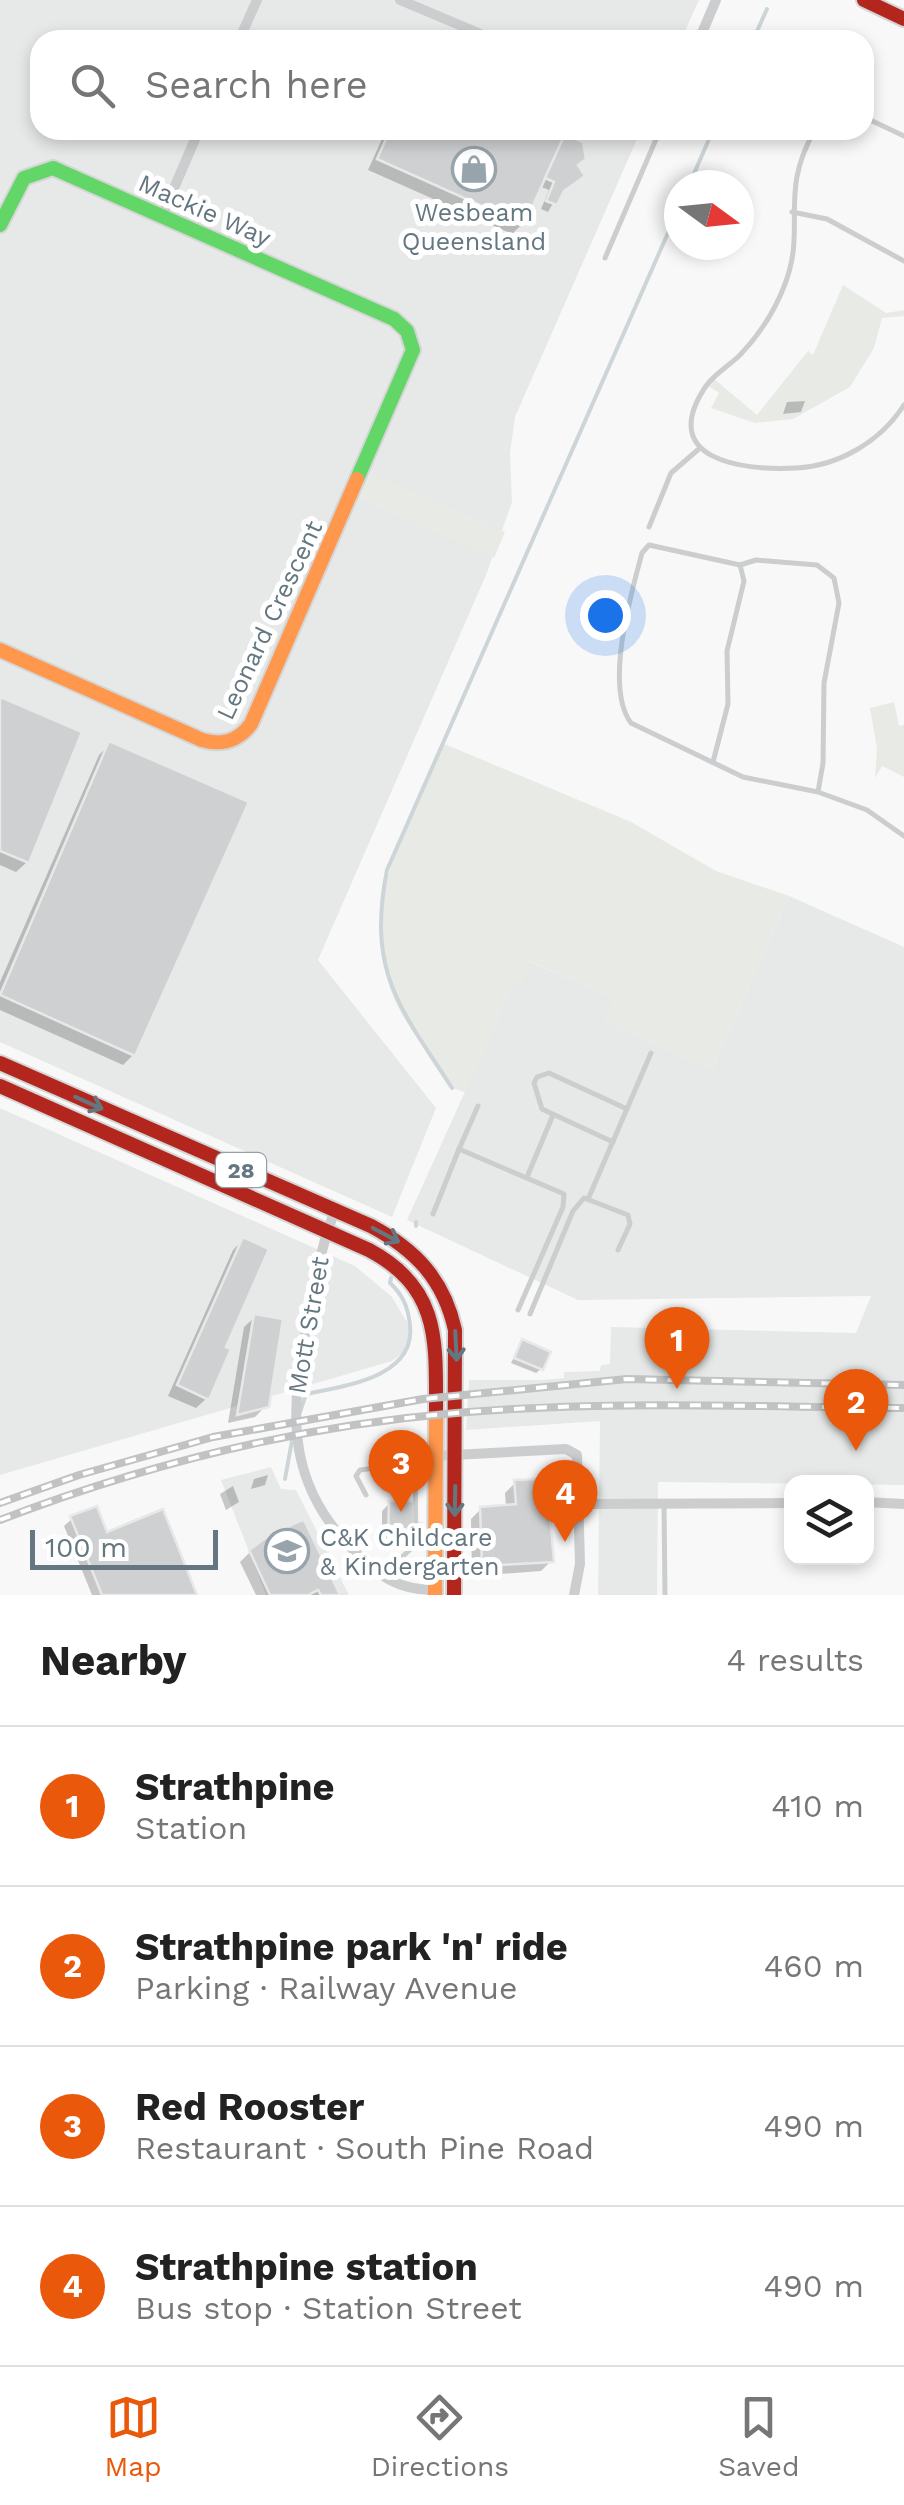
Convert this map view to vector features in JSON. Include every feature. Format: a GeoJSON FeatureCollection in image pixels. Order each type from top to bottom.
{"type":"FeatureCollection","features":[{"type":"Feature","properties":{"kind":"main road"},"geometry":{"type":"LineString","coordinates":[[864,0],[904,19]]}},
{"type":"Feature","properties":{"kind":"main road","name":"Mackie Way"},"geometry":{"type":"LineString","coordinates":[[0,225],[23,177],[41,168],[58,170],[394,319],[410,336]]}},
{"type":"Feature","properties":{"kind":"main road","name":"Leonard Crescent"},"geometry":{"type":"LineString","coordinates":[[0,650],[202,740],[224,744],[239,738],[251,724],[408,370],[410,336]]}},
{"type":"Feature","properties":{"kind":"main road","name":"28"},"geometry":{"type":"LineString","coordinates":[[0,1063],[335,1211],[409,1248],[442,1288],[455,1330],[454,1592]]}},
{"type":"Feature","properties":{"kind":"main road","name":"28"},"geometry":{"type":"LineString","coordinates":[[0,1086],[327,1230],[395,1264],[427,1304],[436,1350],[435,1592]]}},
{"type":"Feature","properties":{"kind":"street"},"geometry":{"type":"LineString","coordinates":[[244,30],[257,0]]}},
{"type":"Feature","properties":{"kind":"street"},"geometry":{"type":"LineString","coordinates":[[400,0],[471,30]]}},
{"type":"Feature","properties":{"kind":"street"},"geometry":{"type":"LineString","coordinates":[[704,30],[716,0]]}},
{"type":"Feature","properties":{"kind":"street"},"geometry":{"type":"LineString","coordinates":[[162,216],[196,140]]}},
{"type":"Feature","properties":{"kind":"street","name":"Mott Street"},"geometry":{"type":"LineString","coordinates":[[335,1211],[327,1230],[295,1394],[298,1444],[318,1508],[380,1577]]}},
{"type":"Feature","properties":{"kind":"street"},"geometry":{"type":"LineString","coordinates":[[435,1456],[566,1449],[580,1462],[580,1564],[574,1595]]}},
{"type":"Feature","properties":{"kind":"street"},"geometry":{"type":"LineString","coordinates":[[581,1504],[784,1502]]}},
{"type":"Feature","properties":{"kind":"street"},"geometry":{"type":"LineString","coordinates":[[874,1502],[904,1504]]}},
{"type":"Feature","properties":{"kind":"street"},"geometry":{"type":"LineString","coordinates":[[380,1577],[405,1588],[454,1592]]}},
{"type":"Feature","properties":{"kind":"lane"},"geometry":{"type":"LineString","coordinates":[[874,122],[904,136]]}},
{"type":"Feature","properties":{"kind":"lane"},"geometry":{"type":"LineString","coordinates":[[604,258],[656,140]]}},
{"type":"Feature","properties":{"kind":"lane"},"geometry":{"type":"LineString","coordinates":[[810,140],[794,175],[792,254],[786,281],[758,334],[709,382],[700,398],[694,423],[700,448],[720,462],[748,468],[807,468],[851,453],[892,424],[904,406]]}},
{"type":"Feature","properties":{"kind":"lane"},"geometry":{"type":"LineString","coordinates":[[792,212],[827,219],[904,261]]}},
{"type":"Feature","properties":{"kind":"lane"},"geometry":{"type":"LineString","coordinates":[[892,424],[904,428]]}},
{"type":"Feature","properties":{"kind":"lane"},"geometry":{"type":"LineString","coordinates":[[649,527],[672,473],[700,448]]}},
{"type":"Feature","properties":{"kind":"lane"},"geometry":{"type":"LineString","coordinates":[[818,792],[824,684],[839,603],[837,584],[818,566],[756,560],[740,565],[649,545],[642,553],[624,633],[622,700],[626,716],[636,727],[760,782],[818,792],[867,810],[904,836]]}},
{"type":"Feature","properties":{"kind":"lane"},"geometry":{"type":"LineString","coordinates":[[713,762],[728,704],[727,650],[744,581],[740,565]]}},
{"type":"Feature","properties":{"kind":"lane"},"geometry":{"type":"LineString","coordinates":[[530,1314],[577,1204],[590,1197],[652,1053]]}},
{"type":"Feature","properties":{"kind":"lane"},"geometry":{"type":"LineString","coordinates":[[613,1142],[542,1109],[534,1090],[538,1076],[544,1073],[628,1109]]}},
{"type":"Feature","properties":{"kind":"lane"},"geometry":{"type":"LineString","coordinates":[[434,1214],[478,1106]]}},
{"type":"Feature","properties":{"kind":"lane"},"geometry":{"type":"LineString","coordinates":[[526,1178],[553,1115]]}},
{"type":"Feature","properties":{"kind":"lane"},"geometry":{"type":"LineString","coordinates":[[460,1150],[577,1204]]}},
{"type":"Feature","properties":{"kind":"lane"},"geometry":{"type":"LineString","coordinates":[[518,1310],[566,1197]]}},
{"type":"Feature","properties":{"kind":"lane"},"geometry":{"type":"LineString","coordinates":[[590,1197],[628,1215],[630,1224],[618,1250]]}},
{"type":"Feature","properties":{"kind":"lane"},"geometry":{"type":"LineString","coordinates":[[366,1495],[356,1476],[360,1470],[404,1464],[415,1468],[416,1544],[380,1577]]}},
{"type":"Feature","properties":{"kind":"lane"},"geometry":{"type":"LineString","coordinates":[[664,1504],[665,1595]]}},
{"type":"Feature","properties":{"kind":"shaded area"},"geometry":{"type":"Polygon","coordinates":[[[0,0],[699,0],[686,30],[30,30],[30,140],[637,140],[515,417],[510,453],[512,502],[486,575],[318,960],[436,1108],[392,1217],[0,1042],[0,0]]]}},
{"type":"Feature","properties":{"kind":"shaded area"},"geometry":{"type":"Polygon","coordinates":[[[843,285],[886,313],[904,310],[904,316],[882,318],[874,348],[850,387],[793,419],[755,423],[711,408],[719,393],[707,385],[713,378],[757,415],[808,351],[813,355],[843,285]]]}},
{"type":"Feature","properties":{"kind":"shaded area"},"geometry":{"type":"Polygon","coordinates":[[[363,470],[505,532],[494,558],[352,496],[363,470]]]}},
{"type":"Feature","properties":{"kind":"shaded area"},"geometry":{"type":"Polygon","coordinates":[[[894,702],[899,726],[904,725],[904,777],[882,766],[875,778],[877,748],[870,708],[894,702]]]}},
{"type":"Feature","properties":{"kind":"shaded area"},"geometry":{"type":"Polygon","coordinates":[[[442,743],[631,822],[716,871],[789,896],[712,1070],[604,1022],[614,999],[532,962],[522,984],[515,982],[465,1092],[452,1088],[399,1010],[384,964],[381,931],[383,899],[401,836],[442,743]]]}},
{"type":"Feature","properties":{"kind":"shaded area"},"geometry":{"type":"Polygon","coordinates":[[[789,896],[904,947],[904,1485],[874,1485],[874,1475],[784,1475],[784,1484],[658,1482],[657,1595],[598,1595],[600,1421],[466,1430],[469,1380],[542,1380],[564,1378],[564,1372],[600,1371],[601,1365],[610,1364],[611,1327],[856,1333],[871,1296],[578,1300],[407,1220],[515,981],[531,962],[615,999],[605,1022],[712,1070],[789,896]]]}},
{"type":"Feature","properties":{"kind":"shaded area"},"geometry":{"type":"Polygon","coordinates":[[[0,1108],[355,1266],[392,1297],[408,1324],[410,1347],[392,1361],[0,1475],[0,1108]]]}},
{"type":"Feature","properties":{"kind":"shaded area","name":"C&K Childcare & Kindergarten"},"geometry":{"type":"Polygon","coordinates":[[[271,1467],[281,1489],[296,1490],[349,1595],[266,1595],[221,1480],[271,1467]]]}},
{"type":"Feature","properties":{"kind":"building","name":"Wesbeam Queensland"},"geometry":{"type":"Polygon","coordinates":[[[386,140],[562,140],[524,225],[377,159],[386,140]]]}},
{"type":"Feature","properties":{"kind":"building"},"geometry":{"type":"Polygon","coordinates":[[[562,140],[583,142],[586,159],[578,165],[585,176],[564,191],[557,205],[546,201],[554,182],[545,178],[562,140]]]}},
{"type":"Feature","properties":{"kind":"building"},"geometry":{"type":"Polygon","coordinates":[[[0,697],[82,732],[29,863],[0,851],[0,697]]]}},
{"type":"Feature","properties":{"kind":"building"},"geometry":{"type":"Polygon","coordinates":[[[109,741],[249,802],[135,1056],[0,995],[109,741]]]}},
{"type":"Feature","properties":{"kind":"building"},"geometry":{"type":"Polygon","coordinates":[[[243,1237],[269,1249],[226,1347],[231,1349],[209,1400],[177,1385],[243,1237]]]}},
{"type":"Feature","properties":{"kind":"building"},"geometry":{"type":"Polygon","coordinates":[[[254,1314],[283,1319],[269,1407],[237,1415],[254,1314]]]}},
{"type":"Feature","properties":{"kind":"building"},"geometry":{"type":"Polygon","coordinates":[[[522,1339],[551,1352],[543,1370],[514,1358],[522,1339]]]}},
{"type":"Feature","properties":{"kind":"building"},"geometry":{"type":"Polygon","coordinates":[[[537,1479],[538,1490],[553,1489],[554,1503],[549,1503],[554,1562],[482,1566],[480,1507],[516,1504],[514,1480],[537,1479]]]}},
{"type":"Feature","properties":{"kind":"building"},"geometry":{"type":"Polygon","coordinates":[[[389,1501],[414,1501],[414,1523],[421,1523],[421,1532],[413,1532],[413,1540],[388,1539],[389,1501]]]}},
{"type":"Feature","properties":{"kind":"building"},"geometry":{"type":"Polygon","coordinates":[[[97,1506],[107,1532],[163,1509],[197,1595],[102,1595],[70,1516],[97,1506]]]}},
{"type":"Feature","properties":{"kind":"building"},"geometry":{"type":"Polygon","coordinates":[[[302,1520],[340,1595],[321,1595],[318,1590],[308,1595],[270,1595],[249,1550],[267,1537],[271,1544],[287,1536],[283,1529],[302,1520]]]}},
{"type":"Feature","properties":{"kind":"waterway"},"geometry":{"type":"LineString","coordinates":[[758,30],[767,9]]}},
{"type":"Feature","properties":{"kind":"waterway"},"geometry":{"type":"LineString","coordinates":[[696,170],[709,140]]}},
{"type":"Feature","properties":{"kind":"waterway"},"geometry":{"type":"LineString","coordinates":[[452,1088],[392,986],[381,936],[387,870],[664,242]]}},
{"type":"Feature","properties":{"kind":"waterway"},"geometry":{"type":"LineString","coordinates":[[300,1412],[306,1394],[357,1383],[389,1368],[401,1357],[409,1343],[410,1325],[404,1302],[390,1283],[391,1278]]}},
{"type":"Feature","properties":{"kind":"waterway"},"geometry":{"type":"LineString","coordinates":[[285,1479],[293,1435]]}},
{"type":"Feature","properties":{"kind":"railway"},"geometry":{"type":"LineString","coordinates":[[0,1503],[79,1475],[213,1437],[423,1399],[627,1379],[904,1385]]}},
{"type":"Feature","properties":{"kind":"railway"},"geometry":{"type":"LineString","coordinates":[[0,1520],[111,1481],[224,1450],[398,1419],[568,1407],[904,1408]]}},
{"type":"Feature","properties":{"kind":"traffic: fast"},"geometry":{"type":"LineString","coordinates":[[0,225],[24,178],[53,168],[394,319],[407,331],[413,350],[357,479]]}},
{"type":"Feature","properties":{"kind":"traffic: slow"},"geometry":{"type":"LineString","coordinates":[[0,650],[202,740],[223,742],[235,738],[251,724],[357,479]]}},
{"type":"Feature","properties":{"kind":"traffic: slow"},"geometry":{"type":"LineString","coordinates":[[435,1595],[436,1411]]}},
{"type":"Feature","properties":{"kind":"traffic: jam"},"geometry":{"type":"LineString","coordinates":[[864,0],[904,19]]}},
{"type":"Feature","properties":{"kind":"traffic: jam"},"geometry":{"type":"LineString","coordinates":[[0,1063],[371,1226],[402,1245],[426,1268],[444,1296],[455,1330],[454,1595]]}},
{"type":"Feature","properties":{"kind":"traffic: jam"},"geometry":{"type":"LineString","coordinates":[[0,1086],[369,1250],[392,1265],[409,1281],[429,1318],[436,1361],[436,1411]]}},
{"type":"Feature","properties":{"kind":"place","name":"Wesbeam Queensland"},"geometry":{"type":"Point","coordinates":[474,169]}},
{"type":"Feature","properties":{"kind":"place","name":"Strathpine"},"geometry":{"type":"Point","coordinates":[677,1389]}},
{"type":"Feature","properties":{"kind":"place","name":"Strathpine park 'n' ride"},"geometry":{"type":"Point","coordinates":[856,1451]}},
{"type":"Feature","properties":{"kind":"place","name":"Red Rooster"},"geometry":{"type":"Point","coordinates":[401,1512]}},
{"type":"Feature","properties":{"kind":"place","name":"Strathpine station"},"geometry":{"type":"Point","coordinates":[565,1542]}},
{"type":"Feature","properties":{"kind":"place","name":"C&K Childcare & Kindergarten"},"geometry":{"type":"Point","coordinates":[287,1551]}}]}
